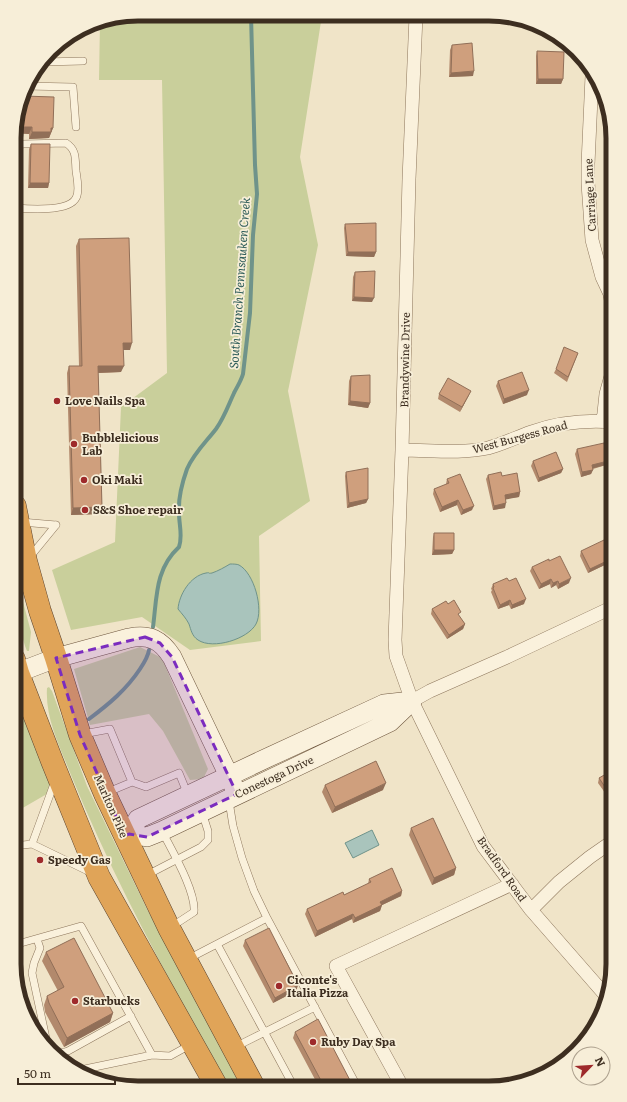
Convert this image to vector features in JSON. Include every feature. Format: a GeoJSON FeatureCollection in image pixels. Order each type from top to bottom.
{"type":"FeatureCollection","features":[{"type":"Feature","properties":{"kind":"highway","name":"Marlton Pike"},"geometry":{"type":"LineString","coordinates":[[21,538],[40,611],[80,735],[105,794],[127,835],[144,877],[169,928],[251,1081]]}},
{"type":"Feature","properties":{"kind":"highway"},"geometry":{"type":"LineString","coordinates":[[21,682],[99,876],[211,1081]]}},
{"type":"Feature","properties":{"kind":"street","name":"Brandywine Drive"},"geometry":{"type":"LineString","coordinates":[[412,701],[396,656],[395,640],[402,450],[409,179],[416,21]]}},
{"type":"Feature","properties":{"kind":"street","name":"Carriage Lane"},"geometry":{"type":"LineString","coordinates":[[592,82],[588,164],[592,240],[602,277],[606,286]]}},
{"type":"Feature","properties":{"kind":"street","name":"West Burgess Road"},"geometry":{"type":"LineString","coordinates":[[402,450],[475,450],[503,444],[530,432],[546,428],[577,423],[606,422]]}},
{"type":"Feature","properties":{"kind":"street","name":"Conestoga Drive"},"geometry":{"type":"LineString","coordinates":[[412,701],[384,704],[188,795],[138,819],[127,835],[147,837],[162,831],[390,722],[412,701],[430,691],[606,610]]}},
{"type":"Feature","properties":{"kind":"street"},"geometry":{"type":"LineString","coordinates":[[21,668],[138,636],[152,639],[160,643],[166,648],[172,657],[229,776],[233,796]]}},
{"type":"Feature","properties":{"kind":"street","name":"Bradford Road"},"geometry":{"type":"LineString","coordinates":[[412,701],[483,846],[531,910],[603,992]]}},
{"type":"Feature","properties":{"kind":"street"},"geometry":{"type":"LineString","coordinates":[[531,910],[559,882],[606,846]]}},
{"type":"Feature","properties":{"kind":"street"},"geometry":{"type":"LineString","coordinates":[[399,1081],[336,966],[512,884]]}},
{"type":"Feature","properties":{"kind":"lane"},"geometry":{"type":"LineString","coordinates":[[49,62],[83,61]]}},
{"type":"Feature","properties":{"kind":"lane"},"geometry":{"type":"LineString","coordinates":[[33,86],[73,87],[76,127]]}},
{"type":"Feature","properties":{"kind":"lane"},"geometry":{"type":"LineString","coordinates":[[21,144],[66,143],[71,147],[74,153],[78,185],[77,198],[71,204],[59,207],[37,209],[21,208]]}},
{"type":"Feature","properties":{"kind":"lane"},"geometry":{"type":"LineString","coordinates":[[21,515],[56,525],[26,561]]}},
{"type":"Feature","properties":{"kind":"lane"},"geometry":{"type":"LineString","coordinates":[[80,735],[110,729],[132,782]]}},
{"type":"Feature","properties":{"kind":"lane"},"geometry":{"type":"LineString","coordinates":[[105,794],[132,782],[146,787],[179,773],[188,795]]}},
{"type":"Feature","properties":{"kind":"lane"},"geometry":{"type":"LineString","coordinates":[[32,844],[58,775]]}},
{"type":"Feature","properties":{"kind":"lane"},"geometry":{"type":"LineString","coordinates":[[233,796],[233,826],[242,858],[254,891],[354,1081]]}},
{"type":"Feature","properties":{"kind":"lane"},"geometry":{"type":"LineString","coordinates":[[144,877],[201,847],[208,840],[208,831],[202,812]]}},
{"type":"Feature","properties":{"kind":"lane"},"geometry":{"type":"LineString","coordinates":[[162,831],[190,888],[195,905],[194,912],[169,928]]}},
{"type":"Feature","properties":{"kind":"lane"},"geometry":{"type":"LineString","coordinates":[[21,845],[32,844],[99,876]]}},
{"type":"Feature","properties":{"kind":"lane"},"geometry":{"type":"LineString","coordinates":[[186,960],[267,918]]}},
{"type":"Feature","properties":{"kind":"lane"},"geometry":{"type":"LineString","coordinates":[[21,943],[81,926],[152,1055]]}},
{"type":"Feature","properties":{"kind":"lane"},"geometry":{"type":"LineString","coordinates":[[37,938],[40,948],[32,970],[32,976],[47,1037]]}},
{"type":"Feature","properties":{"kind":"lane"},"geometry":{"type":"LineString","coordinates":[[217,944],[291,1081]]}},
{"type":"Feature","properties":{"kind":"lane"},"geometry":{"type":"LineString","coordinates":[[233,1048],[315,1007]]}},
{"type":"Feature","properties":{"kind":"lane"},"geometry":{"type":"LineString","coordinates":[[62,1053],[68,1051],[131,1016]]}},
{"type":"Feature","properties":{"kind":"lane"},"geometry":{"type":"LineString","coordinates":[[86,1069],[152,1055],[170,1056],[192,1043]]}},
{"type":"Feature","properties":{"kind":"highlighted area"},"geometry":{"type":"Polygon","coordinates":[[[145,637],[160,643],[172,657],[237,794],[147,837],[129,834],[125,836],[80,735],[56,658],[145,637]]]}},
{"type":"Feature","properties":{"kind":"green space"},"geometry":{"type":"Polygon","coordinates":[[[138,21],[321,21],[300,157],[318,245],[288,391],[310,501],[259,536],[261,641],[190,650],[142,617],[71,630],[52,570],[115,542],[121,407],[167,373],[162,80],[99,80],[100,27],[123,22],[138,21]]]}},
{"type":"Feature","properties":{"kind":"green space"},"geometry":{"type":"Polygon","coordinates":[[[21,594],[31,632],[29,651],[27,651],[21,632],[21,594]]]}},
{"type":"Feature","properties":{"kind":"green space"},"geometry":{"type":"Polygon","coordinates":[[[140,647],[162,658],[208,769],[203,779],[190,780],[163,731],[149,714],[90,725],[74,669],[140,647]]]}},
{"type":"Feature","properties":{"kind":"green space"},"geometry":{"type":"Polygon","coordinates":[[[49,687],[52,691],[87,786],[147,909],[208,1021],[238,1081],[225,1081],[145,933],[106,855],[54,732],[48,710],[47,688],[49,687]]]}},
{"type":"Feature","properties":{"kind":"green space"},"geometry":{"type":"Polygon","coordinates":[[[21,709],[22,710],[52,791],[21,809],[21,709]]]}},
{"type":"Feature","properties":{"kind":"water"},"geometry":{"type":"Polygon","coordinates":[[[230,564],[239,565],[244,569],[253,583],[259,610],[256,624],[246,634],[230,641],[212,644],[204,643],[194,637],[188,622],[178,609],[179,604],[186,587],[195,578],[206,573],[214,572],[230,564]]]}},
{"type":"Feature","properties":{"kind":"water"},"geometry":{"type":"Polygon","coordinates":[[[372,830],[379,845],[353,858],[345,843],[372,830]]]}},
{"type":"Feature","properties":{"kind":"building"},"geometry":{"type":"Polygon","coordinates":[[[472,43],[474,71],[451,73],[452,45],[472,43]]]}},
{"type":"Feature","properties":{"kind":"building"},"geometry":{"type":"Polygon","coordinates":[[[537,51],[564,52],[563,79],[538,79],[537,51]]]}},
{"type":"Feature","properties":{"kind":"building"},"geometry":{"type":"Polygon","coordinates":[[[29,96],[54,97],[53,128],[51,128],[51,132],[32,132],[32,127],[22,127],[29,96]]]}},
{"type":"Feature","properties":{"kind":"building"},"geometry":{"type":"Polygon","coordinates":[[[31,144],[50,144],[49,183],[30,183],[31,144]]]}},
{"type":"Feature","properties":{"kind":"building"},"geometry":{"type":"Polygon","coordinates":[[[376,223],[376,252],[348,252],[345,224],[376,223]]]}},
{"type":"Feature","properties":{"kind":"building"},"geometry":{"type":"Polygon","coordinates":[[[129,238],[132,343],[123,343],[124,366],[98,366],[102,507],[73,508],[69,366],[82,366],[79,239],[129,238]]]}},
{"type":"Feature","properties":{"kind":"building"},"geometry":{"type":"Polygon","coordinates":[[[375,271],[374,298],[354,297],[355,272],[375,271]]]}},
{"type":"Feature","properties":{"kind":"building"},"geometry":{"type":"Polygon","coordinates":[[[564,347],[578,353],[568,377],[556,369],[564,347]]]}},
{"type":"Feature","properties":{"kind":"building"},"geometry":{"type":"Polygon","coordinates":[[[522,372],[529,390],[504,399],[498,381],[522,372]]]}},
{"type":"Feature","properties":{"kind":"building"},"geometry":{"type":"Polygon","coordinates":[[[370,375],[370,403],[350,401],[351,376],[370,375]]]}},
{"type":"Feature","properties":{"kind":"building"},"geometry":{"type":"Polygon","coordinates":[[[448,378],[471,391],[462,407],[439,394],[448,378]]]}},
{"type":"Feature","properties":{"kind":"building"},"geometry":{"type":"Polygon","coordinates":[[[604,443],[606,462],[592,465],[593,470],[582,472],[577,449],[604,443]]]}},
{"type":"Feature","properties":{"kind":"building"},"geometry":{"type":"Polygon","coordinates":[[[556,452],[563,469],[539,478],[533,461],[556,452]]]}},
{"type":"Feature","properties":{"kind":"building"},"geometry":{"type":"Polygon","coordinates":[[[368,468],[368,499],[349,503],[346,472],[368,468]]]}},
{"type":"Feature","properties":{"kind":"building"},"geometry":{"type":"Polygon","coordinates":[[[501,472],[502,476],[517,473],[520,492],[505,495],[506,503],[494,506],[488,475],[501,472]]]}},
{"type":"Feature","properties":{"kind":"building"},"geometry":{"type":"Polygon","coordinates":[[[460,474],[474,506],[463,510],[458,500],[442,507],[434,489],[449,483],[447,479],[460,474]]]}},
{"type":"Feature","properties":{"kind":"building"},"geometry":{"type":"Polygon","coordinates":[[[434,533],[454,533],[454,550],[434,550],[434,533]]]}},
{"type":"Feature","properties":{"kind":"building"},"geometry":{"type":"Polygon","coordinates":[[[604,540],[606,544],[606,561],[590,569],[581,551],[604,540]]]}},
{"type":"Feature","properties":{"kind":"building"},"geometry":{"type":"Polygon","coordinates":[[[560,556],[571,578],[559,584],[558,581],[553,583],[551,579],[541,584],[532,567],[549,559],[549,561],[560,556]]]}},
{"type":"Feature","properties":{"kind":"building"},"geometry":{"type":"Polygon","coordinates":[[[507,578],[509,581],[516,578],[526,599],[512,605],[510,600],[500,605],[493,588],[493,584],[507,578]]]}},
{"type":"Feature","properties":{"kind":"building"},"geometry":{"type":"Polygon","coordinates":[[[454,600],[461,612],[458,614],[465,624],[449,635],[432,609],[446,601],[448,604],[454,600]]]}},
{"type":"Feature","properties":{"kind":"building"},"geometry":{"type":"Polygon","coordinates":[[[376,761],[386,783],[335,807],[325,785],[376,761]]]}},
{"type":"Feature","properties":{"kind":"building"},"geometry":{"type":"Polygon","coordinates":[[[606,774],[606,788],[599,778],[606,774]]]}},
{"type":"Feature","properties":{"kind":"building"},"geometry":{"type":"Polygon","coordinates":[[[433,818],[456,868],[434,878],[411,828],[433,818]]]}},
{"type":"Feature","properties":{"kind":"building"},"geometry":{"type":"Polygon","coordinates":[[[392,868],[402,891],[380,902],[382,905],[355,918],[353,914],[317,931],[307,909],[343,892],[344,895],[371,882],[369,879],[392,868]]]}},
{"type":"Feature","properties":{"kind":"building"},"geometry":{"type":"Polygon","coordinates":[[[269,928],[298,985],[275,998],[245,940],[269,928]]]}},
{"type":"Feature","properties":{"kind":"building","name":"Starbucks"},"geometry":{"type":"Polygon","coordinates":[[[74,938],[113,1013],[67,1038],[49,1003],[47,996],[64,987],[46,952],[74,938]]]}},
{"type":"Feature","properties":{"kind":"building"},"geometry":{"type":"Polygon","coordinates":[[[318,1019],[350,1081],[321,1081],[295,1032],[318,1019]]]}},
{"type":"Feature","properties":{"kind":"waterway","name":"South Branch Pennsauken Creek"},"geometry":{"type":"LineString","coordinates":[[153,627],[158,584],[161,574],[165,565],[179,547],[180,543],[179,502],[187,469],[221,421],[243,374],[250,313],[253,235],[257,194],[251,21]]}},
{"type":"Feature","properties":{"kind":"waterway","name":"South Branch Pennsauken Creek"},"geometry":{"type":"LineString","coordinates":[[89,719],[129,684],[144,662],[149,650]]}},
{"type":"Feature","properties":{"kind":"place","name":"Love Nails Spa"},"geometry":{"type":"Point","coordinates":[57,401]}},
{"type":"Feature","properties":{"kind":"place","name":"Bubblelicious Lab"},"geometry":{"type":"Point","coordinates":[74,444]}},
{"type":"Feature","properties":{"kind":"place","name":"Oki Maki"},"geometry":{"type":"Point","coordinates":[84,480]}},
{"type":"Feature","properties":{"kind":"place","name":"S&S Shoe repair"},"geometry":{"type":"Point","coordinates":[85,510]}},
{"type":"Feature","properties":{"kind":"place","name":"Speedy Gas"},"geometry":{"type":"Point","coordinates":[40,860]}},
{"type":"Feature","properties":{"kind":"place","name":"Ciconte's Italia Pizza"},"geometry":{"type":"Point","coordinates":[279,986]}},
{"type":"Feature","properties":{"kind":"place","name":"Starbucks"},"geometry":{"type":"Point","coordinates":[75,1001]}},
{"type":"Feature","properties":{"kind":"place","name":"Ruby Day Spa"},"geometry":{"type":"Point","coordinates":[313,1042]}}]}
